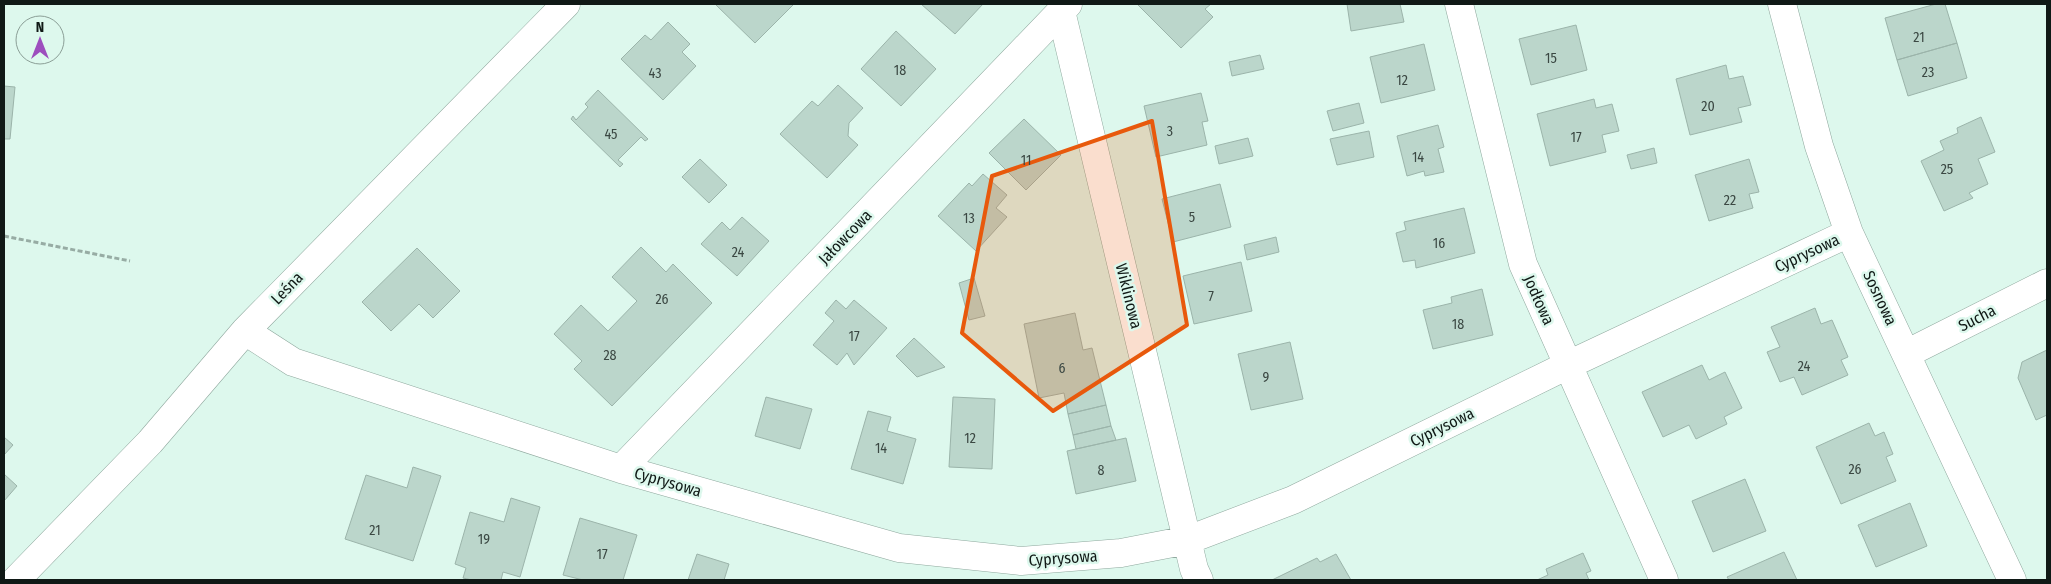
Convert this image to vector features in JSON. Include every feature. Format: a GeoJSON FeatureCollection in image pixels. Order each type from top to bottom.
{"type":"FeatureCollection","features":[{"type":"Feature","properties":{"kind":"street","name":"Leśna"},"geometry":{"type":"LineString","coordinates":[[16,580],[150,442],[245,331],[566,4]]}},
{"type":"Feature","properties":{"kind":"street","name":"Jodłowa"},"geometry":{"type":"LineString","coordinates":[[1459,4],[1523,264],[1664,580]]}},
{"type":"Feature","properties":{"kind":"street","name":"Sosnowa"},"geometry":{"type":"LineString","coordinates":[[1782,4],[1819,146],[1849,233],[2012,580]]}},
{"type":"Feature","properties":{"kind":"street","name":"Jałowcowa"},"geometry":{"type":"LineString","coordinates":[[621,469],[1064,8]]}},
{"type":"Feature","properties":{"kind":"street","name":"Wiklinowa"},"geometry":{"type":"LineString","coordinates":[[1064,8],[1198,580]]}},
{"type":"Feature","properties":{"kind":"street","name":"Cyprysowa"},"geometry":{"type":"LineString","coordinates":[[245,331],[293,362],[621,469],[899,548],[1021,561],[1121,553],[1188,540],[1293,500],[1568,365],[1849,233]]}},
{"type":"Feature","properties":{"kind":"street","name":"Sucha"},"geometry":{"type":"LineString","coordinates":[[1906,354],[2047,283]]}},
{"type":"Feature","properties":{"kind":"path"},"geometry":{"type":"LineString","coordinates":[[4,236],[130,261]]}},
{"type":"Feature","properties":{"kind":"highlighted area"},"geometry":{"type":"Polygon","coordinates":[[[1152,121],[1187,325],[1053,411],[962,333],[992,176],[1152,121]]]}},
{"type":"Feature","properties":{"kind":"building"},"geometry":{"type":"Polygon","coordinates":[[[715,4],[794,4],[755,43],[715,4]]]}},
{"type":"Feature","properties":{"kind":"building"},"geometry":{"type":"Polygon","coordinates":[[[921,4],[983,4],[955,34],[921,4]]]}},
{"type":"Feature","properties":{"kind":"building"},"geometry":{"type":"Polygon","coordinates":[[[1139,4],[1211,4],[1205,9],[1213,17],[1181,48],[1139,4]]]}},
{"type":"Feature","properties":{"kind":"building"},"geometry":{"type":"Polygon","coordinates":[[[1347,4],[1400,4],[1404,22],[1351,31],[1347,4]]]}},
{"type":"Feature","properties":{"kind":"building"},"geometry":{"type":"Polygon","coordinates":[[[1936,4],[1945,4],[1957,43],[1897,60],[1885,18],[1936,4]]]}},
{"type":"Feature","properties":{"kind":"building"},"geometry":{"type":"Polygon","coordinates":[[[668,22],[690,44],[682,52],[696,66],[663,100],[621,59],[645,35],[651,40],[668,22]]]}},
{"type":"Feature","properties":{"kind":"building"},"geometry":{"type":"Polygon","coordinates":[[[1576,25],[1587,70],[1531,85],[1519,39],[1576,25]]]}},
{"type":"Feature","properties":{"kind":"building"},"geometry":{"type":"Polygon","coordinates":[[[896,31],[936,69],[901,106],[861,69],[896,31]]]}},
{"type":"Feature","properties":{"kind":"building"},"geometry":{"type":"Polygon","coordinates":[[[1957,43],[1967,78],[1908,96],[1897,60],[1957,43]]]}},
{"type":"Feature","properties":{"kind":"building"},"geometry":{"type":"Polygon","coordinates":[[[1424,44],[1435,90],[1381,103],[1370,57],[1424,44]]]}},
{"type":"Feature","properties":{"kind":"building"},"geometry":{"type":"Polygon","coordinates":[[[1260,55],[1264,69],[1232,76],[1229,62],[1260,55]]]}},
{"type":"Feature","properties":{"kind":"building"},"geometry":{"type":"Polygon","coordinates":[[[1726,65],[1729,79],[1743,76],[1751,105],[1738,108],[1742,122],[1690,135],[1676,79],[1726,65]]]}},
{"type":"Feature","properties":{"kind":"building"},"geometry":{"type":"Polygon","coordinates":[[[838,85],[863,108],[849,123],[848,136],[858,145],[827,178],[780,134],[812,101],[818,106],[838,85]]]}},
{"type":"Feature","properties":{"kind":"building"},"geometry":{"type":"Polygon","coordinates":[[[4,86],[15,87],[10,139],[4,139],[4,86]]]}},
{"type":"Feature","properties":{"kind":"building"},"geometry":{"type":"Polygon","coordinates":[[[598,90],[648,139],[645,141],[641,137],[618,160],[623,164],[620,167],[571,119],[573,116],[576,120],[588,107],[585,104],[598,90]]]}},
{"type":"Feature","properties":{"kind":"building"},"geometry":{"type":"Polygon","coordinates":[[[1201,93],[1208,121],[1202,122],[1207,145],[1156,157],[1144,106],[1201,93]]]}},
{"type":"Feature","properties":{"kind":"building"},"geometry":{"type":"Polygon","coordinates":[[[1594,99],[1596,108],[1612,104],[1619,131],[1602,135],[1606,152],[1550,166],[1537,114],[1594,99]]]}},
{"type":"Feature","properties":{"kind":"building"},"geometry":{"type":"Polygon","coordinates":[[[1359,103],[1364,123],[1333,131],[1327,111],[1359,103]]]}},
{"type":"Feature","properties":{"kind":"building"},"geometry":{"type":"Polygon","coordinates":[[[1981,117],[1995,152],[1978,159],[1988,184],[1969,193],[1973,198],[1944,211],[1921,161],[1944,150],[1940,141],[1958,133],[1957,128],[1981,117]]]}},
{"type":"Feature","properties":{"kind":"building"},"geometry":{"type":"Polygon","coordinates":[[[1024,119],[1061,155],[1026,190],[989,153],[1024,119]]]}},
{"type":"Feature","properties":{"kind":"building"},"geometry":{"type":"Polygon","coordinates":[[[1438,125],[1444,147],[1438,149],[1444,172],[1425,176],[1424,171],[1407,176],[1397,136],[1438,125]]]}},
{"type":"Feature","properties":{"kind":"building"},"geometry":{"type":"Polygon","coordinates":[[[1369,131],[1374,157],[1337,165],[1330,139],[1369,131]]]}},
{"type":"Feature","properties":{"kind":"building"},"geometry":{"type":"Polygon","coordinates":[[[1248,138],[1253,156],[1219,164],[1215,146],[1248,138]]]}},
{"type":"Feature","properties":{"kind":"building"},"geometry":{"type":"Polygon","coordinates":[[[1654,148],[1657,163],[1631,169],[1627,155],[1654,148]]]}},
{"type":"Feature","properties":{"kind":"building"},"geometry":{"type":"Polygon","coordinates":[[[700,159],[727,185],[709,203],[682,177],[700,159]]]}},
{"type":"Feature","properties":{"kind":"building"},"geometry":{"type":"Polygon","coordinates":[[[1749,159],[1759,192],[1749,194],[1753,208],[1709,221],[1695,175],[1749,159]]]}},
{"type":"Feature","properties":{"kind":"building"},"geometry":{"type":"Polygon","coordinates":[[[983,174],[1007,195],[996,208],[1007,217],[976,251],[938,216],[969,183],[972,186],[983,174]]]}},
{"type":"Feature","properties":{"kind":"building"},"geometry":{"type":"Polygon","coordinates":[[[1220,184],[1231,227],[1173,242],[1162,199],[1220,184]]]}},
{"type":"Feature","properties":{"kind":"building"},"geometry":{"type":"Polygon","coordinates":[[[1464,208],[1475,253],[1416,268],[1415,260],[1403,262],[1396,233],[1406,230],[1404,222],[1464,208]]]}},
{"type":"Feature","properties":{"kind":"building"},"geometry":{"type":"Polygon","coordinates":[[[742,217],[769,241],[737,276],[701,244],[722,222],[730,230],[742,217]]]}},
{"type":"Feature","properties":{"kind":"building"},"geometry":{"type":"Polygon","coordinates":[[[1276,237],[1279,252],[1247,260],[1244,245],[1276,237]]]}},
{"type":"Feature","properties":{"kind":"building"},"geometry":{"type":"Polygon","coordinates":[[[641,247],[666,272],[673,264],[712,303],[612,406],[574,369],[582,361],[554,334],[581,305],[608,331],[637,301],[612,277],[641,247]]]}},
{"type":"Feature","properties":{"kind":"building"},"geometry":{"type":"Polygon","coordinates":[[[417,248],[460,291],[433,318],[419,304],[391,331],[362,302],[417,248]]]}},
{"type":"Feature","properties":{"kind":"building"},"geometry":{"type":"Polygon","coordinates":[[[1241,262],[1252,311],[1194,324],[1183,276],[1241,262]]]}},
{"type":"Feature","properties":{"kind":"building"},"geometry":{"type":"Polygon","coordinates":[[[974,278],[985,316],[969,320],[959,283],[974,278]]]}},
{"type":"Feature","properties":{"kind":"building"},"geometry":{"type":"Polygon","coordinates":[[[1482,289],[1493,335],[1433,349],[1423,310],[1452,303],[1451,297],[1482,289]]]}},
{"type":"Feature","properties":{"kind":"building"},"geometry":{"type":"Polygon","coordinates":[[[836,300],[846,309],[854,300],[887,328],[854,365],[847,353],[837,365],[813,345],[834,321],[825,313],[836,300]]]}},
{"type":"Feature","properties":{"kind":"building"},"geometry":{"type":"Polygon","coordinates":[[[1815,308],[1821,324],[1832,320],[1848,357],[1841,360],[1848,375],[1802,395],[1794,377],[1780,382],[1767,352],[1780,347],[1771,327],[1815,308]]]}},
{"type":"Feature","properties":{"kind":"building"},"geometry":{"type":"Polygon","coordinates":[[[1075,313],[1083,350],[1092,348],[1106,405],[1068,414],[1064,393],[1039,398],[1024,324],[1075,313]]]}},
{"type":"Feature","properties":{"kind":"building"},"geometry":{"type":"Polygon","coordinates":[[[914,338],[945,367],[917,377],[896,356],[914,338]]]}},
{"type":"Feature","properties":{"kind":"building"},"geometry":{"type":"Polygon","coordinates":[[[1290,342],[1303,399],[1251,410],[1238,354],[1290,342]]]}},
{"type":"Feature","properties":{"kind":"building"},"geometry":{"type":"Polygon","coordinates":[[[2047,350],[2047,415],[2036,420],[2018,378],[2022,362],[2047,350]]]}},
{"type":"Feature","properties":{"kind":"building"},"geometry":{"type":"Polygon","coordinates":[[[1702,365],[1709,380],[1725,372],[1742,408],[1724,417],[1727,424],[1696,439],[1689,425],[1663,437],[1642,392],[1702,365]]]}},
{"type":"Feature","properties":{"kind":"building"},"geometry":{"type":"Polygon","coordinates":[[[766,397],[812,409],[800,449],[755,436],[766,397]]]}},
{"type":"Feature","properties":{"kind":"building"},"geometry":{"type":"Polygon","coordinates":[[[953,397],[995,399],[992,469],[949,467],[953,397]]]}},
{"type":"Feature","properties":{"kind":"building"},"geometry":{"type":"Polygon","coordinates":[[[1106,405],[1111,426],[1073,435],[1068,414],[1106,405]]]}},
{"type":"Feature","properties":{"kind":"building"},"geometry":{"type":"Polygon","coordinates":[[[868,411],[891,417],[887,431],[916,439],[903,484],[851,469],[868,411]]]}},
{"type":"Feature","properties":{"kind":"building"},"geometry":{"type":"Polygon","coordinates":[[[1869,423],[1875,436],[1884,432],[1893,454],[1886,457],[1896,481],[1841,504],[1816,447],[1869,423]]]}},
{"type":"Feature","properties":{"kind":"building"},"geometry":{"type":"Polygon","coordinates":[[[1111,426],[1116,440],[1076,449],[1073,435],[1111,426]]]}},
{"type":"Feature","properties":{"kind":"building"},"geometry":{"type":"Polygon","coordinates":[[[4,437],[13,445],[4,455],[4,437]]]}},
{"type":"Feature","properties":{"kind":"building"},"geometry":{"type":"Polygon","coordinates":[[[1126,438],[1136,481],[1076,494],[1067,451],[1126,438]]]}},
{"type":"Feature","properties":{"kind":"building"},"geometry":{"type":"Polygon","coordinates":[[[413,467],[441,476],[413,561],[345,539],[366,475],[407,488],[413,467]]]}},
{"type":"Feature","properties":{"kind":"building"},"geometry":{"type":"Polygon","coordinates":[[[4,474],[17,486],[4,501],[4,474]]]}},
{"type":"Feature","properties":{"kind":"building"},"geometry":{"type":"Polygon","coordinates":[[[1745,479],[1766,531],[1713,552],[1692,501],[1745,479]]]}},
{"type":"Feature","properties":{"kind":"building"},"geometry":{"type":"Polygon","coordinates":[[[511,498],[540,507],[520,577],[503,572],[501,580],[472,580],[463,578],[466,568],[455,564],[470,512],[504,522],[511,498]]]}},
{"type":"Feature","properties":{"kind":"building"},"geometry":{"type":"Polygon","coordinates":[[[1910,503],[1927,546],[1876,567],[1858,525],[1910,503]]]}},
{"type":"Feature","properties":{"kind":"building"},"geometry":{"type":"Polygon","coordinates":[[[580,518],[637,535],[623,580],[583,580],[563,575],[580,518]]]}},
{"type":"Feature","properties":{"kind":"building"},"geometry":{"type":"Polygon","coordinates":[[[1784,552],[1797,580],[1729,580],[1727,577],[1784,552]]]}},
{"type":"Feature","properties":{"kind":"building"},"geometry":{"type":"Polygon","coordinates":[[[1583,553],[1591,571],[1586,573],[1589,580],[1537,580],[1548,575],[1546,569],[1583,553]]]}},
{"type":"Feature","properties":{"kind":"building"},"geometry":{"type":"Polygon","coordinates":[[[697,554],[729,564],[724,580],[688,580],[697,554]]]}},
{"type":"Feature","properties":{"kind":"building"},"geometry":{"type":"Polygon","coordinates":[[[1336,554],[1351,580],[1272,580],[1317,558],[1320,562],[1336,554]]]}}]}
